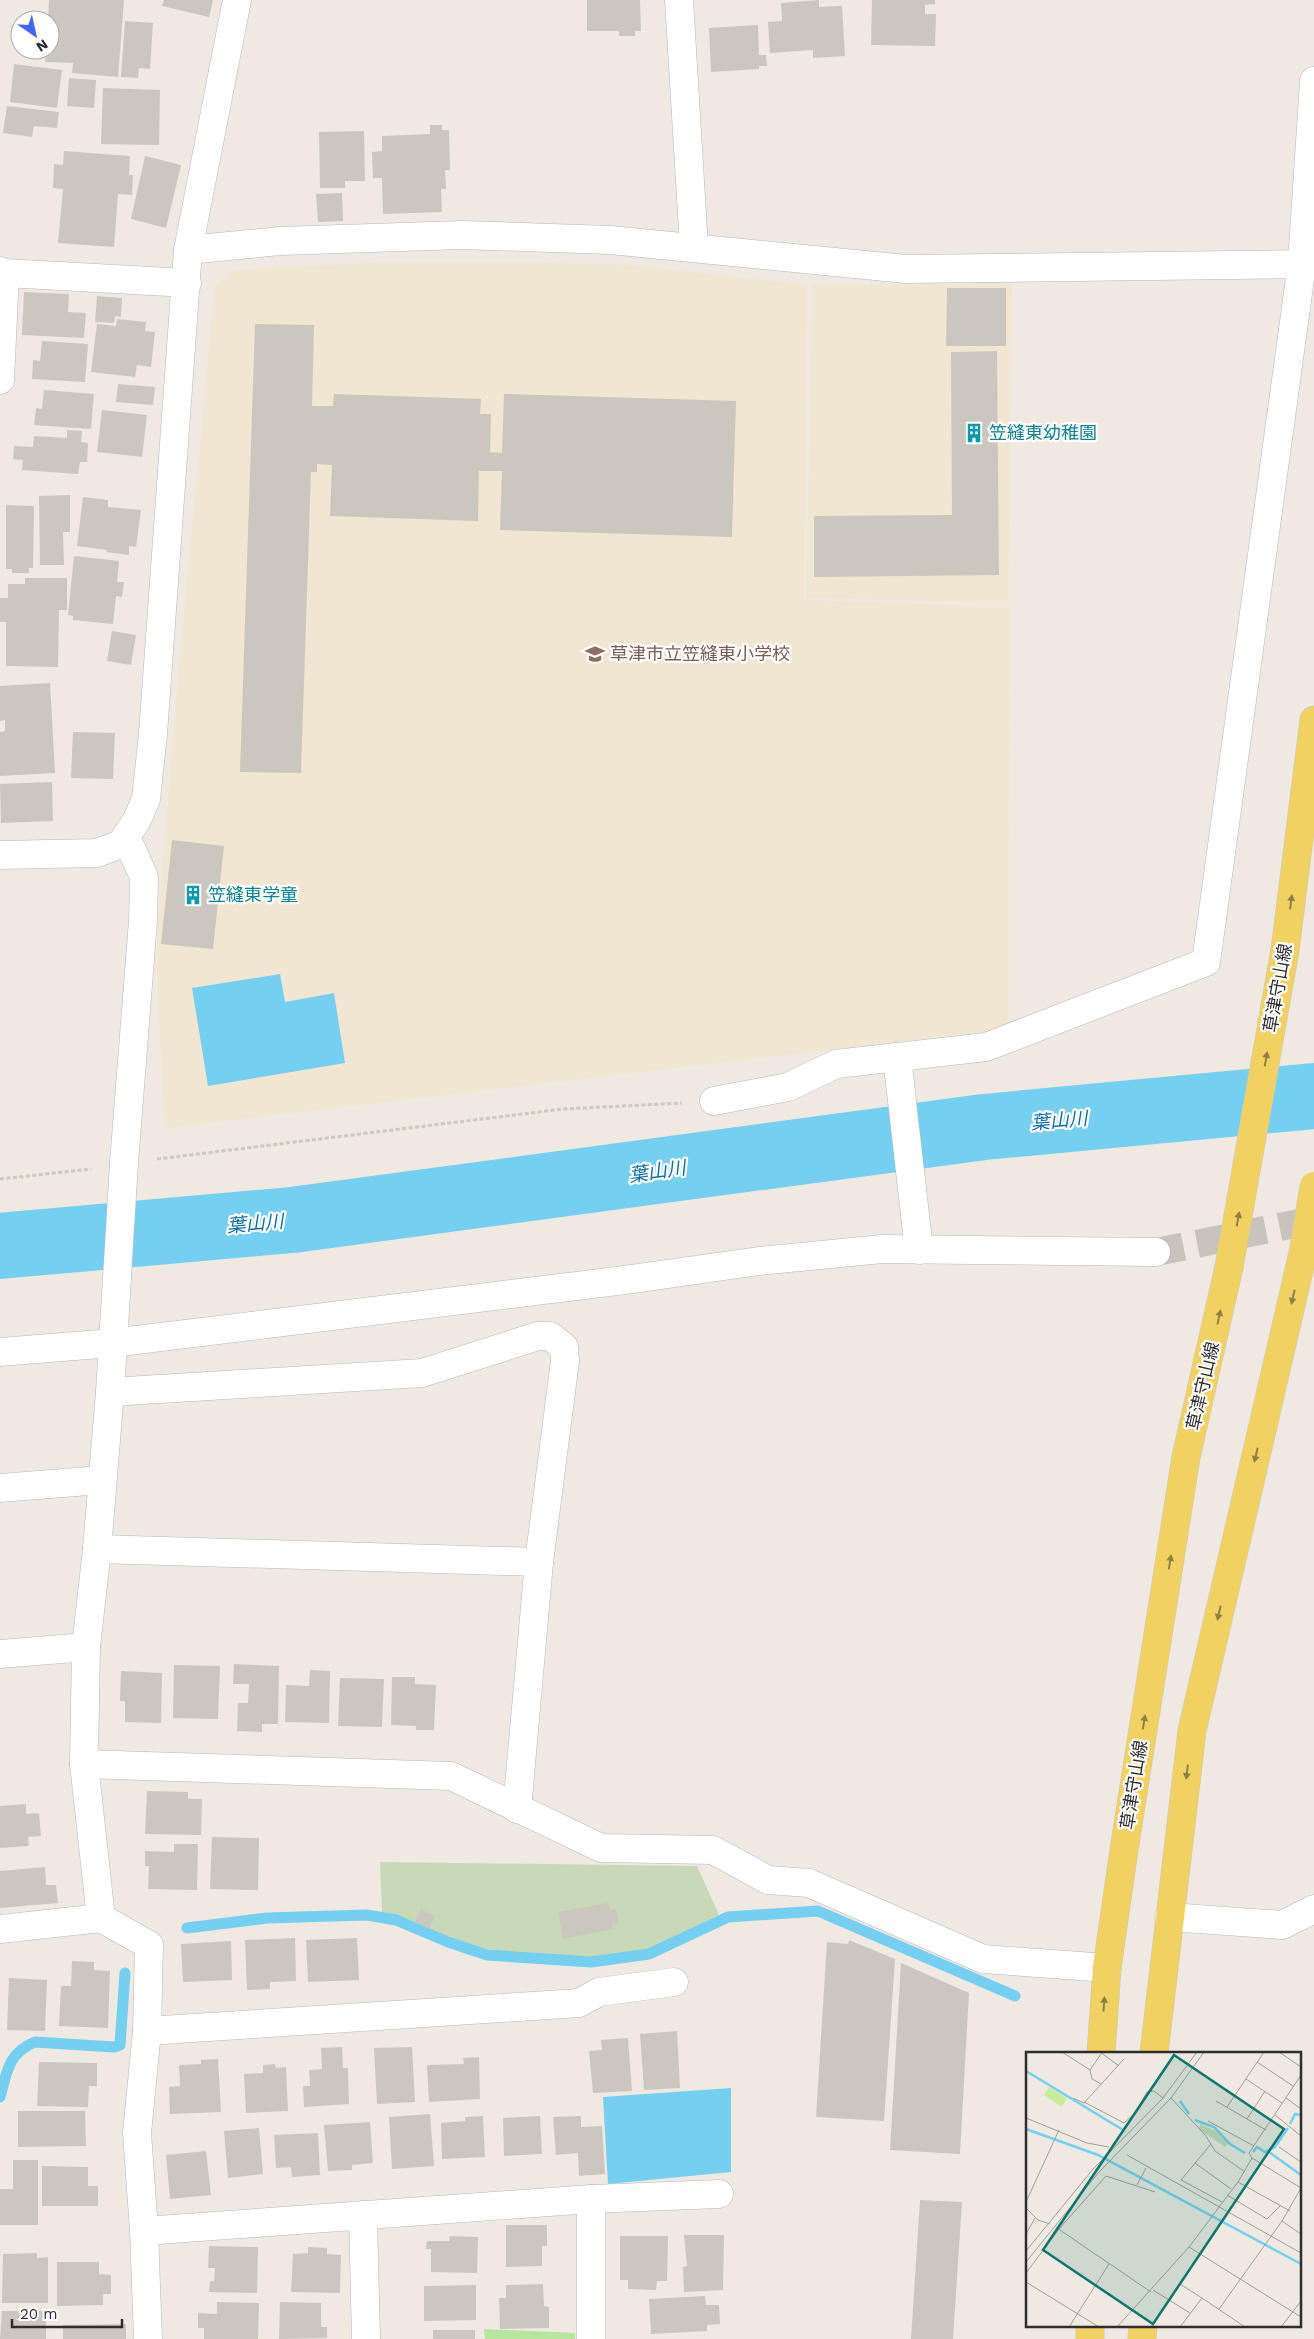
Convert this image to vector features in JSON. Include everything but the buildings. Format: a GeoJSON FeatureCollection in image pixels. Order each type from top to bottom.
{"type":"FeatureCollection","features":[{"type":"Feature","properties":{"kind":"main road","name":"草津守山線"},"geometry":{"type":"LineString","coordinates":[[1101,2052],[1107,1968],[1186,1458],[1229,1267],[1285,950],[1314,720]]}},
{"type":"Feature","properties":{"kind":"main road"},"geometry":{"type":"LineString","coordinates":[[1154,2052],[1192,1731],[1304,1249],[1314,1186]]}},
{"type":"Feature","properties":{"kind":"main road"},"geometry":{"type":"LineString","coordinates":[[1090,2326],[1090,2339]]}},
{"type":"Feature","properties":{"kind":"main road"},"geometry":{"type":"LineString","coordinates":[[1142,2339],[1143,2326]]}},
{"type":"Feature","properties":{"kind":"street"},"geometry":{"type":"LineString","coordinates":[[0,855],[98,853],[121,844],[137,820],[146,799],[153,734],[188,250],[237,0]]}},
{"type":"Feature","properties":{"kind":"street"},"geometry":{"type":"LineString","coordinates":[[679,0],[694,247]]}},
{"type":"Feature","properties":{"kind":"street"},"geometry":{"type":"LineString","coordinates":[[714,1101],[788,1087],[836,1064],[986,1047],[1206,962],[1308,264],[1314,81]]}},
{"type":"Feature","properties":{"kind":"street"},"geometry":{"type":"LineString","coordinates":[[188,250],[280,241],[462,235],[601,240],[694,247],[906,269],[1308,264]]}},
{"type":"Feature","properties":{"kind":"street"},"geometry":{"type":"LineString","coordinates":[[0,380],[2,272],[187,283]]}},
{"type":"Feature","properties":{"kind":"street"},"geometry":{"type":"LineString","coordinates":[[101,1918],[84,1764],[86,1647],[97,1549],[101,1480],[110,1392],[124,1163],[143,921],[144,877],[126,837]]}},
{"type":"Feature","properties":{"kind":"street"},"geometry":{"type":"LineString","coordinates":[[897,1057],[919,1250]]}},
{"type":"Feature","properties":{"kind":"street"},"geometry":{"type":"LineString","coordinates":[[0,1352],[112,1343],[759,1261],[882,1250],[1156,1252]]}},
{"type":"Feature","properties":{"kind":"street"},"geometry":{"type":"LineString","coordinates":[[110,1392],[422,1373],[538,1336],[550,1336],[564,1347],[565,1361],[539,1562],[517,1809]]}},
{"type":"Feature","properties":{"kind":"street"},"geometry":{"type":"LineString","coordinates":[[0,1488],[101,1480]]}},
{"type":"Feature","properties":{"kind":"street"},"geometry":{"type":"LineString","coordinates":[[97,1549],[539,1562]]}},
{"type":"Feature","properties":{"kind":"street"},"geometry":{"type":"LineString","coordinates":[[0,1654],[86,1647]]}},
{"type":"Feature","properties":{"kind":"street"},"geometry":{"type":"LineString","coordinates":[[84,1764],[451,1776],[601,1848],[713,1850],[768,1880],[809,1884],[983,1959],[1107,1968]]}},
{"type":"Feature","properties":{"kind":"street"},"geometry":{"type":"LineString","coordinates":[[1169,1917],[1282,1925],[1314,1910]]}},
{"type":"Feature","properties":{"kind":"street"},"geometry":{"type":"LineString","coordinates":[[0,1929],[101,1918],[149,1945],[147,2031],[137,2133],[144,2231],[148,2339]]}},
{"type":"Feature","properties":{"kind":"street"},"geometry":{"type":"LineString","coordinates":[[147,2031],[579,2003],[599,1992],[674,1982]]}},
{"type":"Feature","properties":{"kind":"street"},"geometry":{"type":"LineString","coordinates":[[144,2231],[591,2199],[719,2194]]}},
{"type":"Feature","properties":{"kind":"street"},"geometry":{"type":"LineString","coordinates":[[591,2199],[592,2339]]}},
{"type":"Feature","properties":{"kind":"street"},"geometry":{"type":"LineString","coordinates":[[364,2216],[366,2339]]}},
{"type":"Feature","properties":{"kind":"path"},"geometry":{"type":"LineString","coordinates":[[0,1179],[86,1170],[124,1163],[563,1109],[714,1101]]}},
{"type":"Feature","properties":{"kind":"shaded area","name":"草津市立笠縫東小学校"},"geometry":{"type":"Polygon","coordinates":[[[508,262],[628,265],[807,285],[804,600],[1009,607],[1008,1026],[971,1033],[165,1128],[156,954],[176,701],[215,286],[234,270],[371,263],[508,262]]]}},
{"type":"Feature","properties":{"kind":"shaded area"},"geometry":{"type":"Polygon","coordinates":[[[1012,283],[1008,602],[806,598],[813,285],[1012,283]]]}},
{"type":"Feature","properties":{"kind":"green space"},"geometry":{"type":"Polygon","coordinates":[[[380,1862],[697,1866],[719,1915],[647,1950],[631,1954],[561,1957],[535,1956],[490,1950],[462,1942],[405,1919],[382,1912],[380,1862]]]}},
{"type":"Feature","properties":{"kind":"green space"},"geometry":{"type":"Polygon","coordinates":[[[484,2329],[575,2333],[575,2339],[485,2339],[484,2329]]]}},
{"type":"Feature","properties":{"kind":"water"},"geometry":{"type":"Polygon","coordinates":[[[280,974],[285,1002],[334,993],[345,1063],[208,1086],[192,988],[280,974]]]}},
{"type":"Feature","properties":{"kind":"water"},"geometry":{"type":"Polygon","coordinates":[[[731,2088],[731,2172],[608,2184],[603,2097],[731,2088]]]}},
{"type":"Feature","properties":{"kind":"waterway","name":"葉山川"},"geometry":{"type":"LineString","coordinates":[[0,1246],[292,1220],[984,1127],[1314,1096]]}},
{"type":"Feature","properties":{"kind":"waterway"},"geometry":{"type":"LineString","coordinates":[[187,1928],[267,1918],[367,1915],[396,1920],[448,1942],[487,1955],[591,1962],[649,1954],[728,1917],[818,1911],[1015,1996]]}},
{"type":"Feature","properties":{"kind":"waterway"},"geometry":{"type":"LineString","coordinates":[[0,2097],[10,2064],[19,2052],[35,2042],[114,2047],[120,2045],[125,1973]]}},
{"type":"Feature","properties":{"kind":"tunnel"},"geometry":{"type":"LineString","coordinates":[[1156,1252],[1314,1220]]}},
{"type":"Feature","properties":{"kind":"place","name":"笠縫東幼稚園"},"geometry":{"type":"Point","coordinates":[974,433]}},
{"type":"Feature","properties":{"kind":"place","name":"草津市立笠縫東小学校"},"geometry":{"type":"Point","coordinates":[595,654]}},
{"type":"Feature","properties":{"kind":"place","name":"笠縫東学童"},"geometry":{"type":"Point","coordinates":[193,895]}}]}
